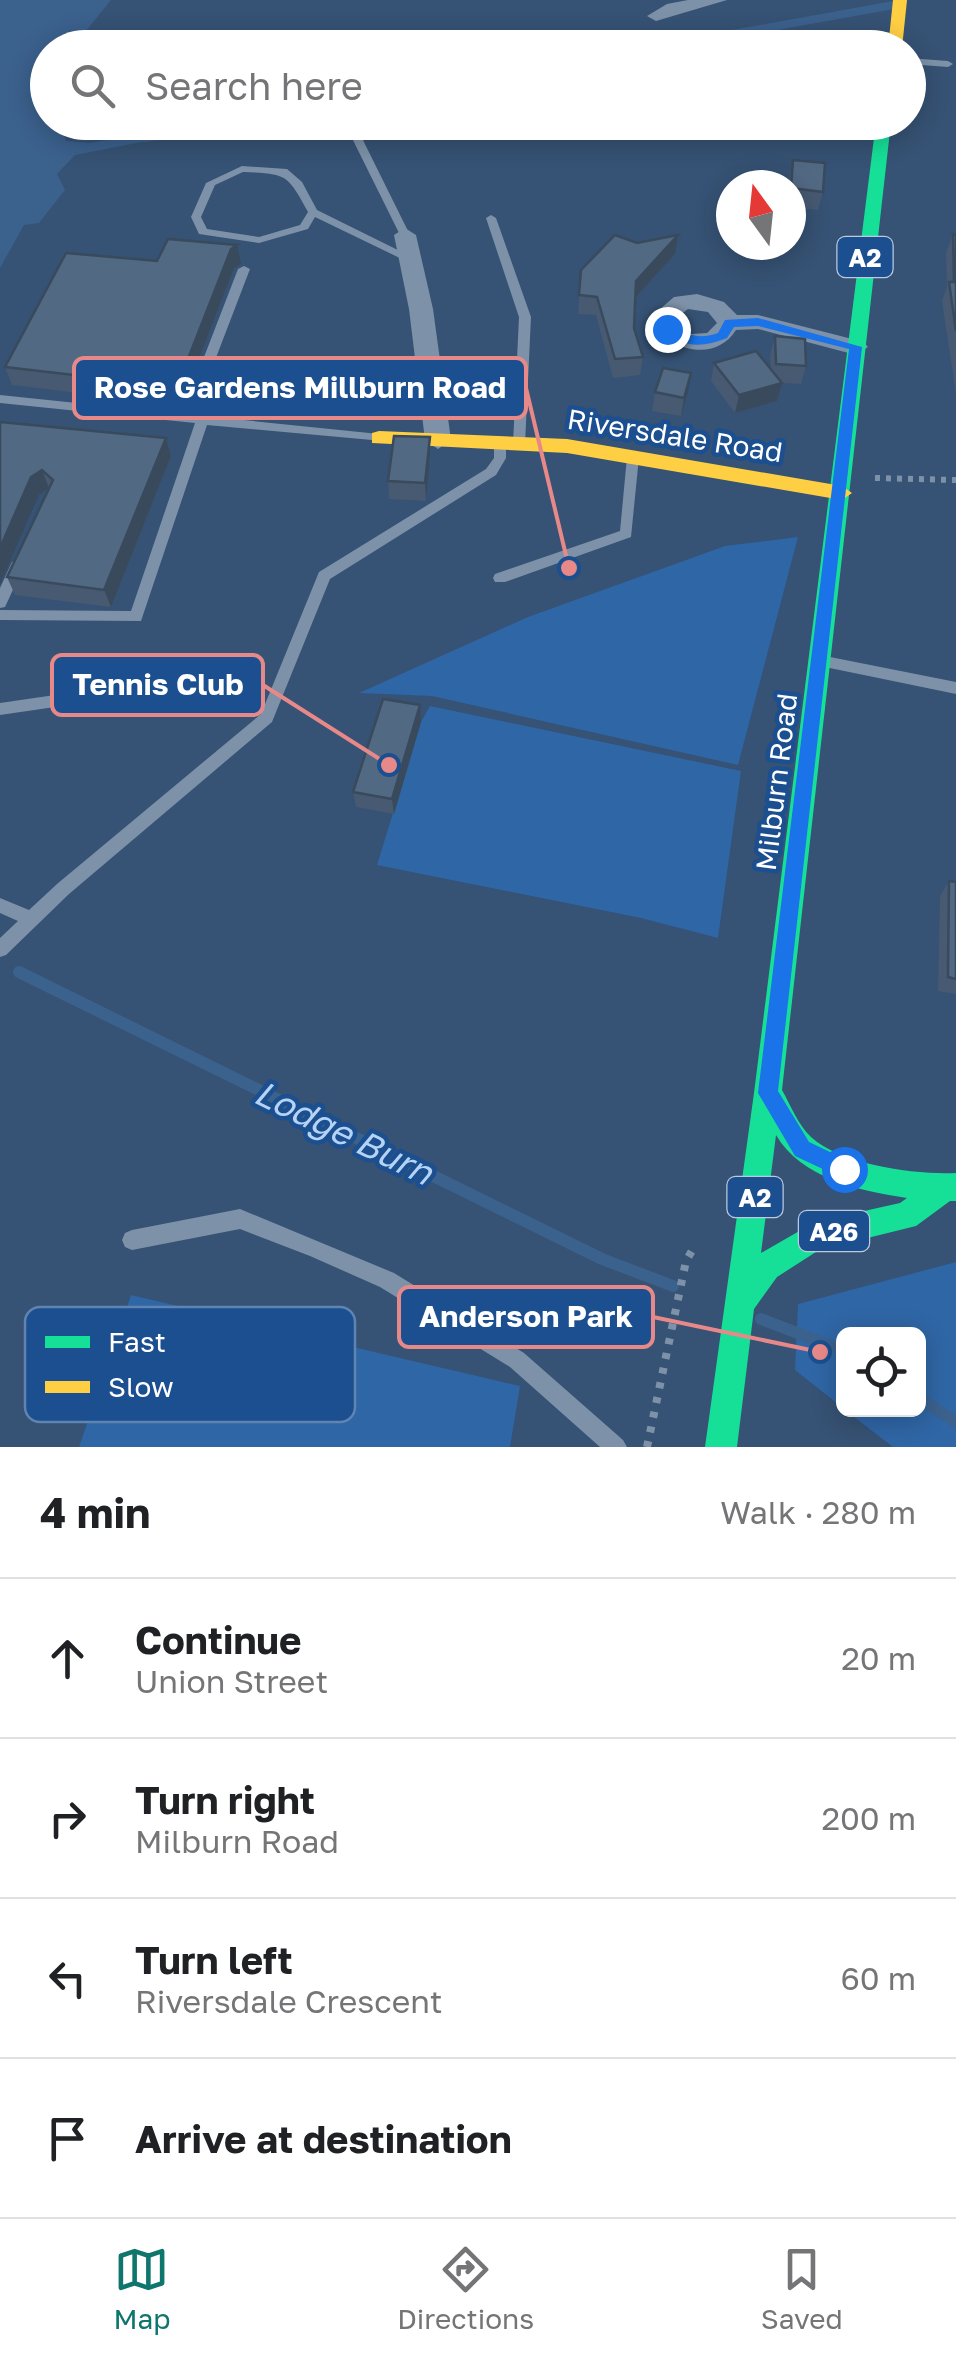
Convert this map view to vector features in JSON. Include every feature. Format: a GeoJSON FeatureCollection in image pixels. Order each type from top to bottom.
{"type":"FeatureCollection","features":[{"type":"Feature","properties":{"kind":"main road"},"geometry":{"type":"LineString","coordinates":[[897,30],[900,0]]}},
{"type":"Feature","properties":{"kind":"main road","name":"Milburn Road"},"geometry":{"type":"LineString","coordinates":[[721,1447],[768,1093],[882,140]]}},
{"type":"Feature","properties":{"kind":"main road","name":"Riversdale Road"},"geometry":{"type":"LineString","coordinates":[[379,438],[567,446],[842,485]]}},
{"type":"Feature","properties":{"kind":"main road","name":"A26"},"geometry":{"type":"LineString","coordinates":[[768,1093],[802,1149],[813,1156],[844,1169],[949,1188]]}},
{"type":"Feature","properties":{"kind":"main road","name":"A26"},"geometry":{"type":"LineString","coordinates":[[742,1301],[767,1267],[787,1251],[839,1229],[906,1216],[949,1188]]}},
{"type":"Feature","properties":{"kind":"street"},"geometry":{"type":"LineString","coordinates":[[656,16],[673,8],[718,0]]}},
{"type":"Feature","properties":{"kind":"street"},"geometry":{"type":"LineString","coordinates":[[408,247],[438,440]]}},
{"type":"Feature","properties":{"kind":"street"},"geometry":{"type":"LineString","coordinates":[[729,323],[758,322],[856,347]]}},
{"type":"Feature","properties":{"kind":"lane"},"geometry":{"type":"LineString","coordinates":[[926,62],[948,64]]}},
{"type":"Feature","properties":{"kind":"lane"},"geometry":{"type":"LineString","coordinates":[[357,140],[408,247]]}},
{"type":"Feature","properties":{"kind":"lane"},"geometry":{"type":"LineString","coordinates":[[313,212],[304,227],[260,240],[203,232],[196,217],[211,183],[242,170],[282,171],[298,184],[313,212],[408,247]]}},
{"type":"Feature","properties":{"kind":"lane"},"geometry":{"type":"LineString","coordinates":[[0,949],[267,718],[324,576],[491,472],[510,443],[524,316],[491,218]]}},
{"type":"Feature","properties":{"kind":"lane"},"geometry":{"type":"LineString","coordinates":[[4,611],[136,617],[194,419],[244,270]]}},
{"type":"Feature","properties":{"kind":"lane"},"geometry":{"type":"LineString","coordinates":[[0,399],[379,438]]}},
{"type":"Feature","properties":{"kind":"lane"},"geometry":{"type":"LineString","coordinates":[[500,578],[626,534],[633,457]]}},
{"type":"Feature","properties":{"kind":"lane"},"geometry":{"type":"LineString","coordinates":[[0,632],[24,550]]}},
{"type":"Feature","properties":{"kind":"lane"},"geometry":{"type":"LineString","coordinates":[[821,662],[956,688]]}},
{"type":"Feature","properties":{"kind":"lane"},"geometry":{"type":"LineString","coordinates":[[0,709],[172,684]]}},
{"type":"Feature","properties":{"kind":"lane"},"geometry":{"type":"LineString","coordinates":[[0,904],[31,919]]}},
{"type":"Feature","properties":{"kind":"lane"},"geometry":{"type":"LineString","coordinates":[[132,1240],[240,1219],[314,1248],[387,1280],[518,1360],[616,1447]]}},
{"type":"Feature","properties":{"kind":"path"},"geometry":{"type":"LineString","coordinates":[[842,485],[956,480]]}},
{"type":"Feature","properties":{"kind":"path"},"geometry":{"type":"LineString","coordinates":[[647,1447],[686,1261],[694,1249]]}},
{"type":"Feature","properties":{"kind":"shaded area"},"geometry":{"type":"Polygon","coordinates":[[[0,0],[111,0],[87,30],[30,30],[30,140],[152,140],[75,155],[57,174],[65,190],[39,223],[24,225],[0,268],[0,0]]]}},
{"type":"Feature","properties":{"kind":"shaded area"},"geometry":{"type":"Polygon","coordinates":[[[798,537],[738,765],[432,696],[359,693],[528,617],[725,546],[798,537]]]}},
{"type":"Feature","properties":{"kind":"shaded area"},"geometry":{"type":"Polygon","coordinates":[[[430,706],[741,771],[718,938],[641,918],[377,865],[421,722],[430,706]]]}},
{"type":"Feature","properties":{"kind":"shaded area"},"geometry":{"type":"Polygon","coordinates":[[[956,1262],[956,1447],[893,1447],[854,1417],[926,1417],[926,1327],[836,1327],[836,1402],[795,1370],[798,1304],[956,1262]]]}},
{"type":"Feature","properties":{"kind":"shaded area"},"geometry":{"type":"Polygon","coordinates":[[[131,1295],[182,1307],[127,1307],[131,1295]]]}},
{"type":"Feature","properties":{"kind":"shaded area"},"geometry":{"type":"Polygon","coordinates":[[[355,1347],[520,1386],[510,1447],[79,1447],[88,1422],[355,1422],[355,1347]]]}},
{"type":"Feature","properties":{"kind":"building"},"geometry":{"type":"Polygon","coordinates":[[[793,160],[825,163],[823,192],[806,190],[806,170],[792,170],[793,160]]]}},
{"type":"Feature","properties":{"kind":"building"},"geometry":{"type":"Polygon","coordinates":[[[953,234],[956,331],[949,282],[954,282],[953,234]]]}},
{"type":"Feature","properties":{"kind":"building"},"geometry":{"type":"Polygon","coordinates":[[[615,235],[637,243],[678,235],[636,281],[634,328],[643,357],[615,359],[597,297],[579,295],[581,270],[615,235]]]}},
{"type":"Feature","properties":{"kind":"building"},"geometry":{"type":"Polygon","coordinates":[[[168,239],[237,245],[231,249],[177,387],[5,367],[66,253],[157,261],[168,239]]]}},
{"type":"Feature","properties":{"kind":"building"},"geometry":{"type":"Polygon","coordinates":[[[775,336],[805,339],[806,366],[776,364],[775,336]]]}},
{"type":"Feature","properties":{"kind":"building"},"geometry":{"type":"Polygon","coordinates":[[[756,351],[782,383],[739,395],[714,363],[756,351]]]}},
{"type":"Feature","properties":{"kind":"building"},"geometry":{"type":"Polygon","coordinates":[[[663,368],[691,373],[684,398],[655,392],[663,368]]]}},
{"type":"Feature","properties":{"kind":"building"},"geometry":{"type":"Polygon","coordinates":[[[0,422],[166,438],[104,590],[7,577],[53,480],[42,470],[31,477],[0,548],[0,422]]]}},
{"type":"Feature","properties":{"kind":"building"},"geometry":{"type":"Polygon","coordinates":[[[394,436],[430,437],[425,483],[388,481],[394,436]]]}},
{"type":"Feature","properties":{"kind":"building"},"geometry":{"type":"Polygon","coordinates":[[[383,699],[420,705],[392,799],[353,792],[383,699]]]}},
{"type":"Feature","properties":{"kind":"building"},"geometry":{"type":"Polygon","coordinates":[[[949,881],[956,882],[956,979],[948,977],[949,881]]]}},
{"type":"Feature","properties":{"kind":"waterway"},"geometry":{"type":"LineString","coordinates":[[755,30],[899,4]]}},
{"type":"Feature","properties":{"kind":"waterway","name":"Lodge Burn"},"geometry":{"type":"LineString","coordinates":[[19,972],[602,1259],[673,1286]]}},
{"type":"Feature","properties":{"kind":"waterway","name":"Lodge Burn"},"geometry":{"type":"LineString","coordinates":[[761,1319],[836,1348]]}},
{"type":"Feature","properties":{"kind":"waterway","name":"Lodge Burn"},"geometry":{"type":"LineString","coordinates":[[926,1403],[956,1422]]}},
{"type":"Feature","properties":{"kind":"traffic: fast"},"geometry":{"type":"LineString","coordinates":[[721,1447],[768,1093],[882,140]]}},
{"type":"Feature","properties":{"kind":"traffic: fast"},"geometry":{"type":"LineString","coordinates":[[768,1093],[795,1140],[812,1155],[875,1178],[956,1187]]}},
{"type":"Feature","properties":{"kind":"traffic: fast"},"geometry":{"type":"LineString","coordinates":[[742,1301],[767,1267],[787,1251],[815,1236],[906,1216],[943,1189]]}},
{"type":"Feature","properties":{"kind":"traffic: slow"},"geometry":{"type":"LineString","coordinates":[[897,30],[900,0]]}},
{"type":"Feature","properties":{"kind":"traffic: slow"},"geometry":{"type":"LineString","coordinates":[[379,438],[567,446],[842,493]]}},
{"type":"Feature","properties":{"kind":"place","name":"Rose Gardens Millburn Road"},"geometry":{"type":"Point","coordinates":[569,568]}},
{"type":"Feature","properties":{"kind":"place","name":"Tennis Club"},"geometry":{"type":"Point","coordinates":[389,765]}},
{"type":"Feature","properties":{"kind":"place","name":"Anderson Park"},"geometry":{"type":"Point","coordinates":[820,1352]}},
{"type":"Feature","properties":{"kind":"route"},"geometry":{"type":"LineString","coordinates":[[667,329],[682,340],[704,342],[723,336],[729,323],[758,322],[856,347],[842,493],[768,1093],[802,1149],[844,1169]]}}]}
